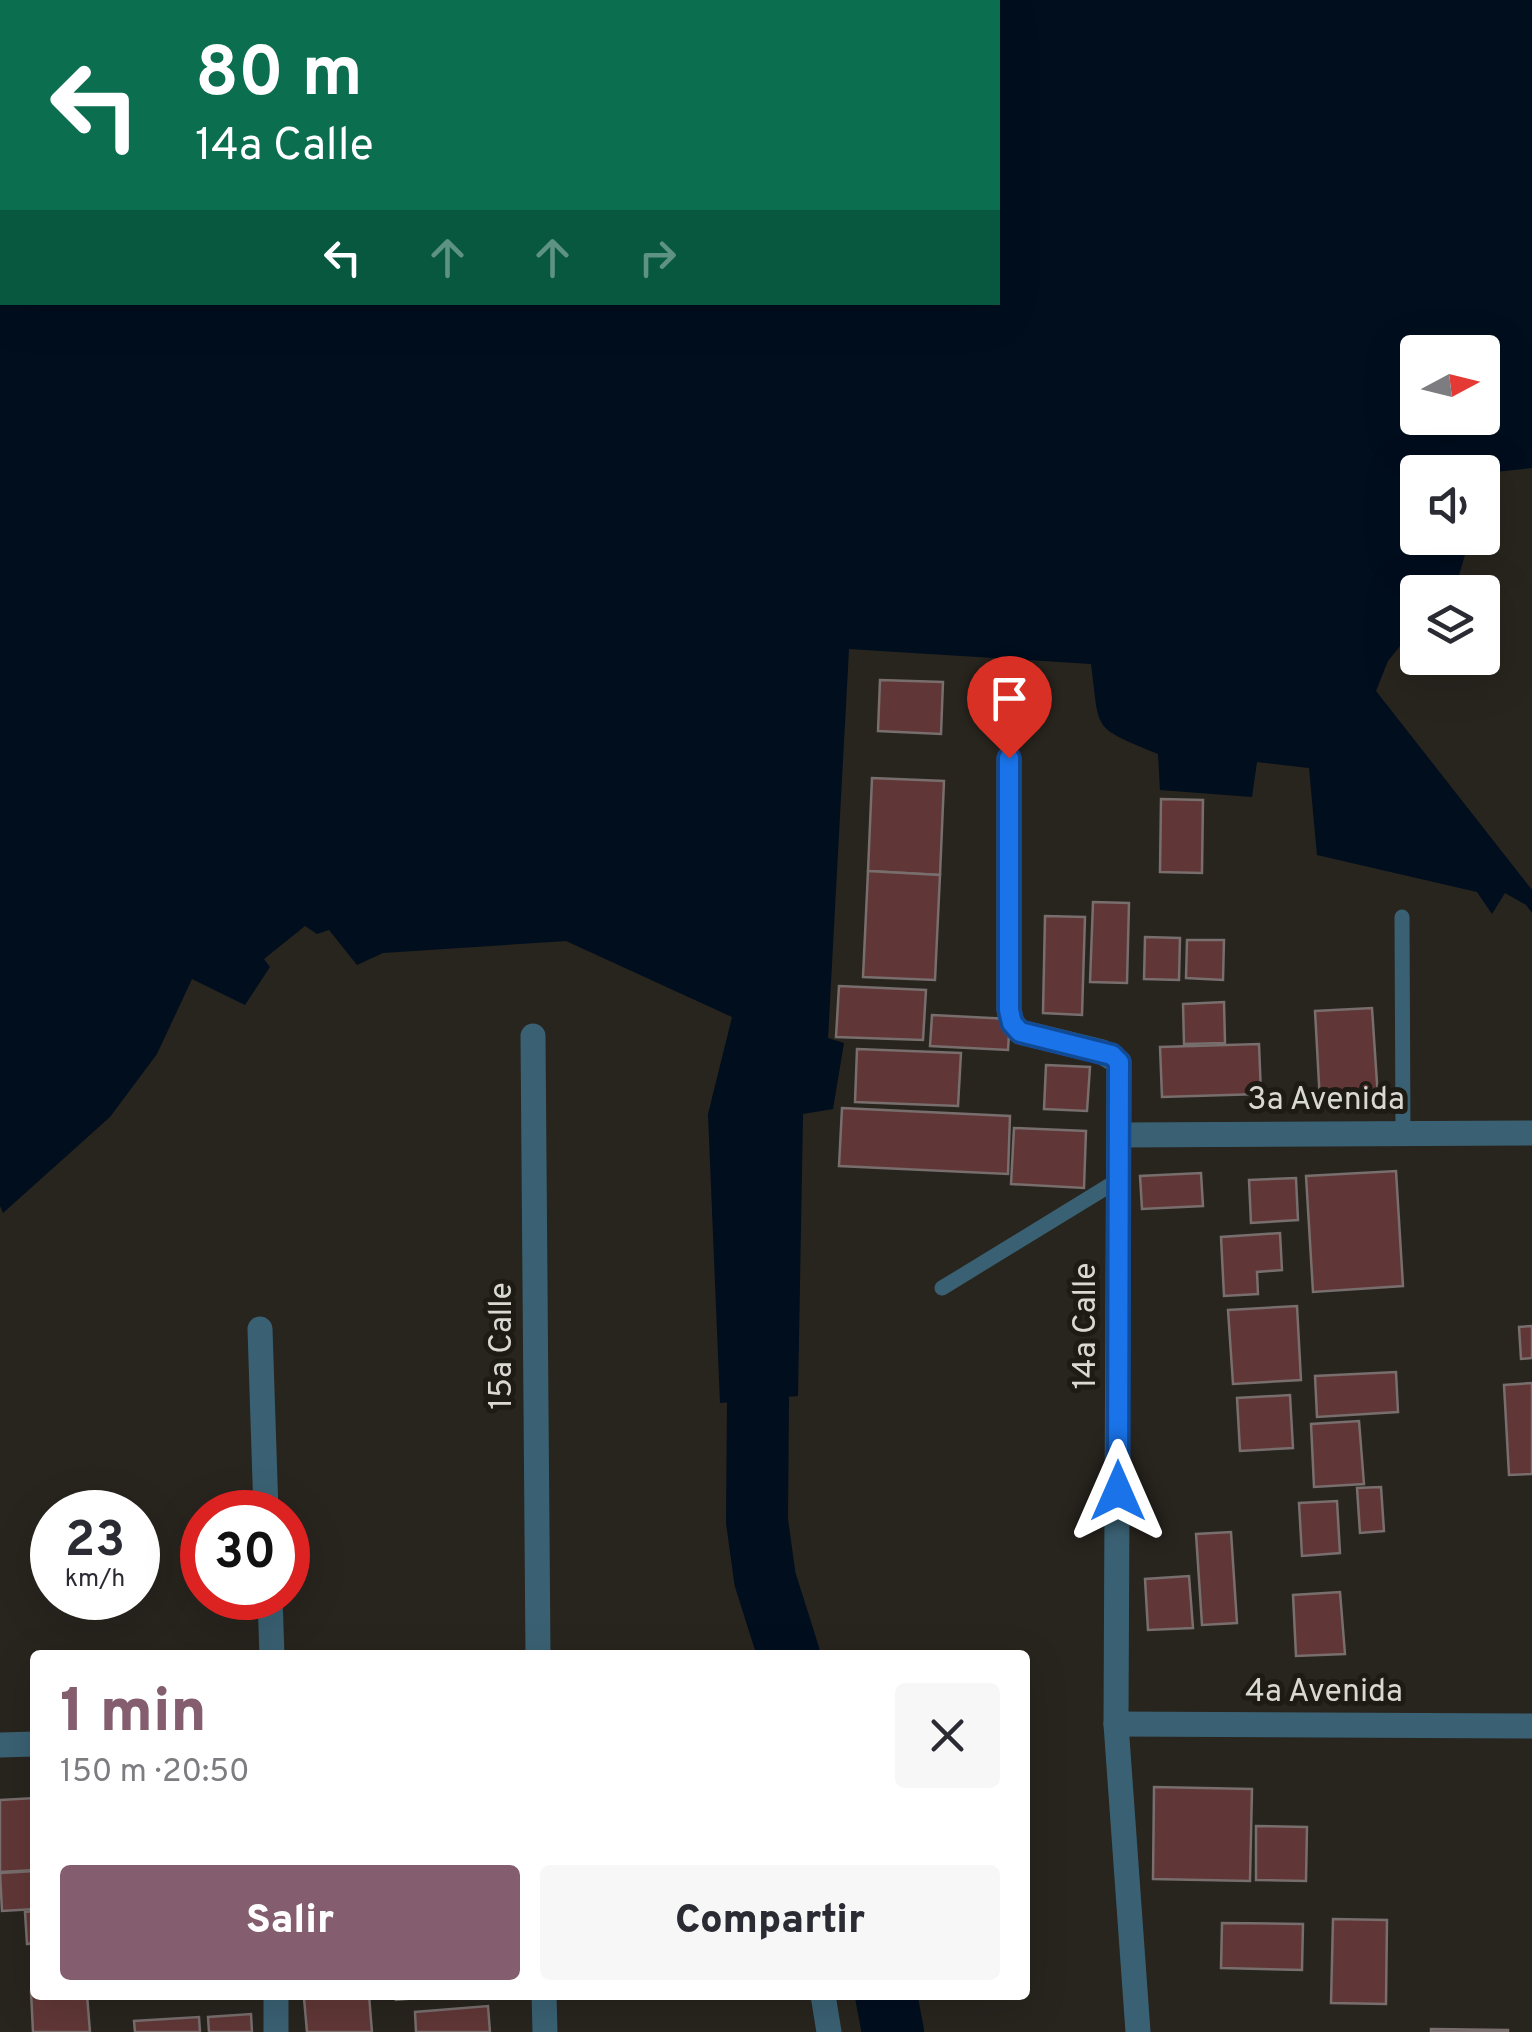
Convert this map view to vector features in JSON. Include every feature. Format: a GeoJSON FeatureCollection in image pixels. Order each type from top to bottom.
{"type":"FeatureCollection","features":[{"type":"Feature","properties":{"kind":"street","name":"14a Calle"},"geometry":{"type":"LineString","coordinates":[[1009,758],[1012,1023],[1020,1032],[1112,1055],[1119,1062],[1116,1724],[1138,2032]]}},
{"type":"Feature","properties":{"kind":"street","name":"15a Calle"},"geometry":{"type":"LineString","coordinates":[[534,1036],[538,1650]]}},
{"type":"Feature","properties":{"kind":"street","name":"3a Avenida"},"geometry":{"type":"LineString","coordinates":[[1120,1135],[1532,1133]]}},
{"type":"Feature","properties":{"kind":"street"},"geometry":{"type":"LineString","coordinates":[[260,1329],[265,1490]]}},
{"type":"Feature","properties":{"kind":"street"},"geometry":{"type":"LineString","coordinates":[[271,1620],[272,1650]]}},
{"type":"Feature","properties":{"kind":"street","name":"4a Avenida"},"geometry":{"type":"LineString","coordinates":[[1116,1724],[1532,1726]]}},
{"type":"Feature","properties":{"kind":"street"},"geometry":{"type":"LineString","coordinates":[[0,1745],[30,1744]]}},
{"type":"Feature","properties":{"kind":"street"},"geometry":{"type":"LineString","coordinates":[[276,2000],[276,2032]]}},
{"type":"Feature","properties":{"kind":"street"},"geometry":{"type":"LineString","coordinates":[[544,2000],[545,2032]]}},
{"type":"Feature","properties":{"kind":"street"},"geometry":{"type":"LineString","coordinates":[[824,2000],[829,2032]]}},
{"type":"Feature","properties":{"kind":"lane"},"geometry":{"type":"LineString","coordinates":[[1402,916],[1403,1134]]}},
{"type":"Feature","properties":{"kind":"lane"},"geometry":{"type":"LineString","coordinates":[[942,1288],[1120,1179]]}},
{"type":"Feature","properties":{"kind":"water"},"geometry":{"type":"Polygon","coordinates":[[[1000,0],[1532,0],[1532,468],[1500,471],[1500,455],[1400,455],[1400,555],[1465,555],[1459,575],[1400,575],[1400,646],[1388,661],[1376,691],[1532,890],[1532,913],[1505,893],[1492,914],[1477,892],[1317,855],[1309,768],[1257,762],[1252,797],[1160,790],[1158,754],[1110,731],[1098,715],[1091,664],[849,649],[828,1038],[844,1043],[833,1109],[803,1114],[798,1396],[720,1403],[708,1114],[732,1017],[566,941],[383,953],[357,965],[329,930],[317,934],[305,926],[264,959],[270,967],[245,1005],[192,979],[157,1054],[110,1117],[3,1213],[0,305],[1000,305],[1000,0]]]}},
{"type":"Feature","properties":{"kind":"building"},"geometry":{"type":"Polygon","coordinates":[[[880,680],[943,682],[941,734],[878,731],[880,680]]]}},
{"type":"Feature","properties":{"kind":"building"},"geometry":{"type":"Polygon","coordinates":[[[872,778],[944,781],[940,875],[868,871],[872,778]]]}},
{"type":"Feature","properties":{"kind":"building"},"geometry":{"type":"Polygon","coordinates":[[[1161,799],[1203,800],[1202,873],[1160,872],[1161,799]]]}},
{"type":"Feature","properties":{"kind":"building"},"geometry":{"type":"Polygon","coordinates":[[[868,871],[940,875],[935,980],[863,977],[868,871]]]}},
{"type":"Feature","properties":{"kind":"building"},"geometry":{"type":"Polygon","coordinates":[[[1093,902],[1129,903],[1127,983],[1090,982],[1093,902]]]}},
{"type":"Feature","properties":{"kind":"building"},"geometry":{"type":"Polygon","coordinates":[[[1045,916],[1085,917],[1082,1015],[1043,1013],[1045,916]]]}},
{"type":"Feature","properties":{"kind":"building"},"geometry":{"type":"Polygon","coordinates":[[[1145,937],[1180,938],[1179,980],[1144,979],[1145,937]]]}},
{"type":"Feature","properties":{"kind":"building"},"geometry":{"type":"Polygon","coordinates":[[[1187,940],[1224,940],[1223,980],[1186,978],[1187,940]]]}},
{"type":"Feature","properties":{"kind":"building"},"geometry":{"type":"Polygon","coordinates":[[[839,986],[926,990],[923,1040],[836,1037],[839,986]]]}},
{"type":"Feature","properties":{"kind":"building"},"geometry":{"type":"Polygon","coordinates":[[[1224,1002],[1225,1043],[1184,1044],[1183,1004],[1224,1002]]]}},
{"type":"Feature","properties":{"kind":"building"},"geometry":{"type":"Polygon","coordinates":[[[1372,1008],[1378,1098],[1320,1102],[1315,1011],[1372,1008]]]}},
{"type":"Feature","properties":{"kind":"building"},"geometry":{"type":"Polygon","coordinates":[[[932,1015],[1010,1019],[1008,1050],[930,1046],[932,1015]]]}},
{"type":"Feature","properties":{"kind":"building"},"geometry":{"type":"Polygon","coordinates":[[[1259,1044],[1261,1094],[1162,1097],[1160,1047],[1259,1044]]]}},
{"type":"Feature","properties":{"kind":"building"},"geometry":{"type":"Polygon","coordinates":[[[857,1049],[961,1053],[958,1106],[855,1102],[857,1049]]]}},
{"type":"Feature","properties":{"kind":"building"},"geometry":{"type":"Polygon","coordinates":[[[1046,1065],[1090,1067],[1087,1111],[1044,1109],[1046,1065]]]}},
{"type":"Feature","properties":{"kind":"building"},"geometry":{"type":"Polygon","coordinates":[[[842,1108],[1010,1116],[1008,1174],[839,1166],[842,1108]]]}},
{"type":"Feature","properties":{"kind":"building"},"geometry":{"type":"Polygon","coordinates":[[[1014,1128],[1086,1131],[1084,1188],[1011,1184],[1014,1128]]]}},
{"type":"Feature","properties":{"kind":"building"},"geometry":{"type":"Polygon","coordinates":[[[1396,1171],[1403,1286],[1313,1292],[1306,1176],[1396,1171]]]}},
{"type":"Feature","properties":{"kind":"building"},"geometry":{"type":"Polygon","coordinates":[[[1201,1173],[1203,1206],[1142,1209],[1140,1176],[1201,1173]]]}},
{"type":"Feature","properties":{"kind":"building"},"geometry":{"type":"Polygon","coordinates":[[[1296,1178],[1298,1220],[1251,1223],[1249,1180],[1296,1178]]]}},
{"type":"Feature","properties":{"kind":"building"},"geometry":{"type":"Polygon","coordinates":[[[1280,1233],[1282,1270],[1257,1272],[1258,1294],[1224,1296],[1221,1237],[1280,1233]]]}},
{"type":"Feature","properties":{"kind":"building"},"geometry":{"type":"Polygon","coordinates":[[[1297,1306],[1301,1380],[1233,1384],[1228,1310],[1297,1306]]]}},
{"type":"Feature","properties":{"kind":"building"},"geometry":{"type":"Polygon","coordinates":[[[1532,1326],[1532,1358],[1521,1359],[1519,1327],[1532,1326]]]}},
{"type":"Feature","properties":{"kind":"building"},"geometry":{"type":"Polygon","coordinates":[[[1396,1372],[1398,1412],[1317,1417],[1315,1376],[1396,1372]]]}},
{"type":"Feature","properties":{"kind":"building"},"geometry":{"type":"Polygon","coordinates":[[[1532,1383],[1532,1474],[1509,1475],[1504,1385],[1532,1383]]]}},
{"type":"Feature","properties":{"kind":"building"},"geometry":{"type":"Polygon","coordinates":[[[1290,1395],[1293,1448],[1240,1451],[1237,1398],[1290,1395]]]}},
{"type":"Feature","properties":{"kind":"building"},"geometry":{"type":"Polygon","coordinates":[[[1359,1421],[1364,1484],[1314,1487],[1311,1424],[1359,1421]]]}},
{"type":"Feature","properties":{"kind":"building"},"geometry":{"type":"Polygon","coordinates":[[[1381,1487],[1384,1531],[1360,1533],[1357,1488],[1381,1487]]]}},
{"type":"Feature","properties":{"kind":"building"},"geometry":{"type":"Polygon","coordinates":[[[1337,1501],[1340,1553],[1302,1556],[1299,1503],[1337,1501]]]}},
{"type":"Feature","properties":{"kind":"building"},"geometry":{"type":"Polygon","coordinates":[[[1231,1532],[1237,1623],[1202,1625],[1196,1534],[1231,1532]]]}},
{"type":"Feature","properties":{"kind":"building"},"geometry":{"type":"Polygon","coordinates":[[[1189,1576],[1193,1628],[1148,1630],[1145,1579],[1189,1576]]]}},
{"type":"Feature","properties":{"kind":"building"},"geometry":{"type":"Polygon","coordinates":[[[1340,1592],[1345,1654],[1296,1656],[1293,1595],[1340,1592]]]}},
{"type":"Feature","properties":{"kind":"building"},"geometry":{"type":"Polygon","coordinates":[[[1154,1787],[1252,1789],[1250,1881],[1153,1879],[1154,1787]]]}},
{"type":"Feature","properties":{"kind":"building"},"geometry":{"type":"Polygon","coordinates":[[[30,1798],[30,1870],[0,1872],[0,1800],[30,1798]]]}},
{"type":"Feature","properties":{"kind":"building"},"geometry":{"type":"Polygon","coordinates":[[[1256,1826],[1307,1827],[1306,1881],[1256,1880],[1256,1826]]]}},
{"type":"Feature","properties":{"kind":"building"},"geometry":{"type":"Polygon","coordinates":[[[30,1871],[30,1909],[2,1911],[0,1873],[30,1871]]]}},
{"type":"Feature","properties":{"kind":"building"},"geometry":{"type":"Polygon","coordinates":[[[25,1912],[30,1912],[27,1944],[25,1912]]]}},
{"type":"Feature","properties":{"kind":"building"},"geometry":{"type":"Polygon","coordinates":[[[1333,1919],[1387,1920],[1386,2004],[1331,2003],[1333,1919]]]}},
{"type":"Feature","properties":{"kind":"building"},"geometry":{"type":"Polygon","coordinates":[[[1222,1923],[1303,1924],[1302,1970],[1221,1968],[1222,1923]]]}},
{"type":"Feature","properties":{"kind":"building"},"geometry":{"type":"Polygon","coordinates":[[[31,2000],[87,2000],[90,2032],[33,2032],[31,2000]]]}},
{"type":"Feature","properties":{"kind":"building"},"geometry":{"type":"Polygon","coordinates":[[[304,2000],[369,2000],[372,2032],[307,2032],[304,2000]]]}},
{"type":"Feature","properties":{"kind":"building"},"geometry":{"type":"Polygon","coordinates":[[[488,2006],[490,2032],[416,2032],[415,2012],[488,2006]]]}},
{"type":"Feature","properties":{"kind":"building"},"geometry":{"type":"Polygon","coordinates":[[[251,2014],[252,2032],[209,2032],[208,2017],[251,2014]]]}},
{"type":"Feature","properties":{"kind":"building"},"geometry":{"type":"Polygon","coordinates":[[[199,2017],[200,2032],[135,2032],[134,2021],[199,2017]]]}},
{"type":"Feature","properties":{"kind":"building"},"geometry":{"type":"Polygon","coordinates":[[[1508,2030],[1508,2032],[1431,2032],[1508,2030]]]}},
{"type":"Feature","properties":{"kind":"waterway"},"geometry":{"type":"LineString","coordinates":[[758,1399],[757,1521],[765,1579],[787,1650]]}},
{"type":"Feature","properties":{"kind":"waterway"},"geometry":{"type":"LineString","coordinates":[[887,2000],[893,2032]]}},
{"type":"Feature","properties":{"kind":"route"},"geometry":{"type":"LineString","coordinates":[[1009,758],[1012,1023],[1020,1032],[1112,1055],[1119,1062],[1118,1491]]}}]}
